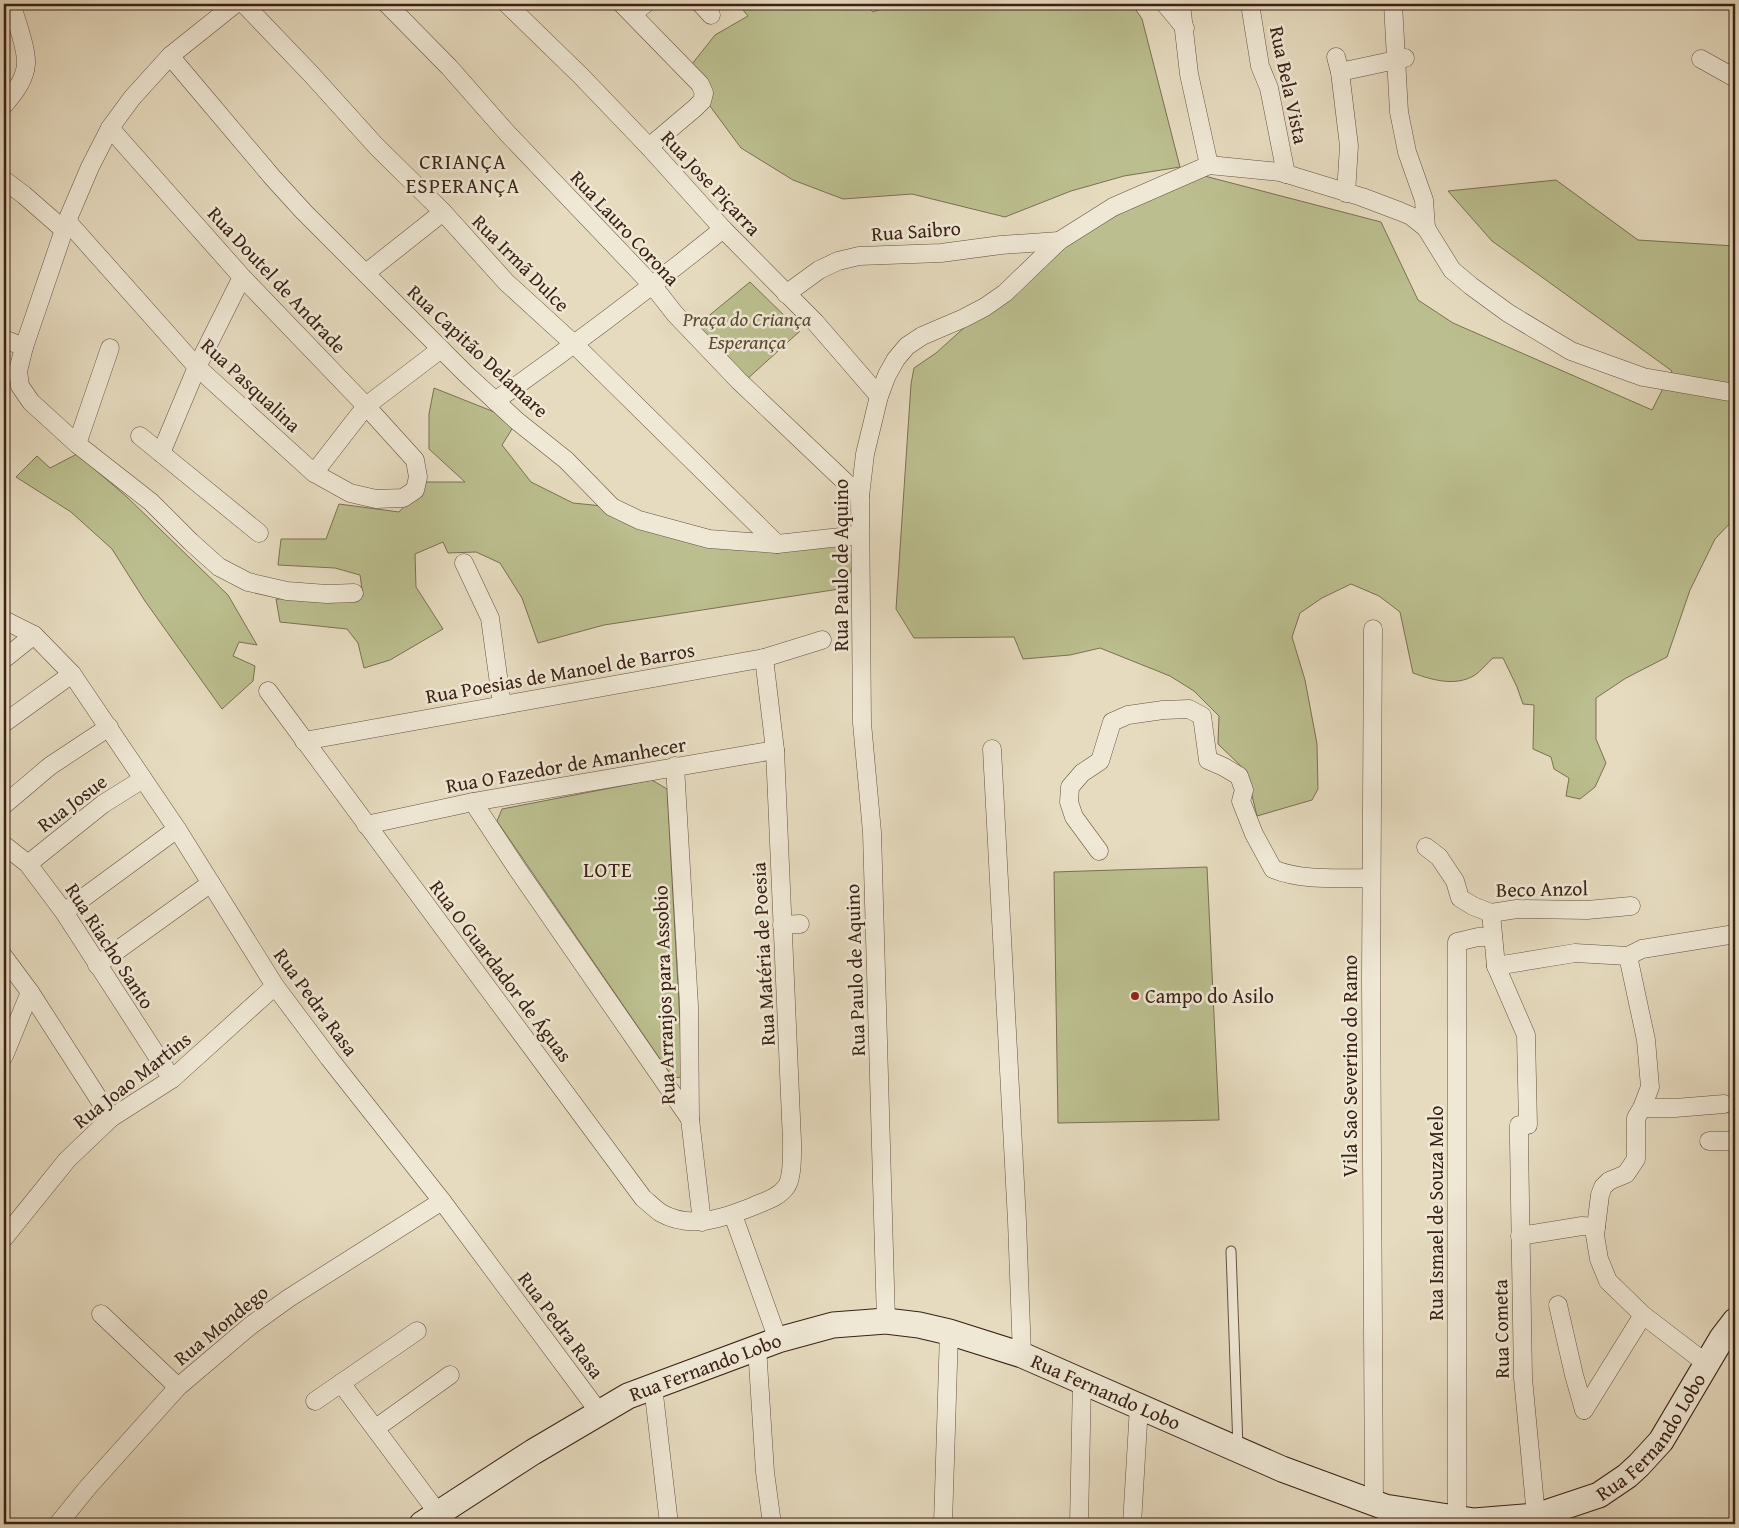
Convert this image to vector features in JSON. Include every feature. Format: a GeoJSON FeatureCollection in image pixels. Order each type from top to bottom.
{"type":"FeatureCollection","features":[{"type":"Feature","properties":{"kind":"main road","name":"Rua Fernando Lobo"},"geometry":{"type":"LineString","coordinates":[[430,1518],[599,1412],[628,1396],[767,1344],[833,1325],[886,1321],[919,1325],[949,1332],[1022,1355],[1238,1448],[1282,1469],[1385,1508],[1457,1520],[1534,1520],[1599,1495],[1627,1476],[1661,1441],[1735,1321]]}},
{"type":"Feature","properties":{"kind":"street"},"geometry":{"type":"LineString","coordinates":[[4,104],[18,87],[26,64],[11,4]]}},
{"type":"Feature","properties":{"kind":"street"},"geometry":{"type":"LineString","coordinates":[[235,4],[170,56],[137,92],[110,128],[90,167],[66,225],[24,347],[18,371],[20,386],[31,402],[77,444],[151,502],[190,542],[219,567],[248,582],[287,591],[327,594],[354,592]]}},
{"type":"Feature","properties":{"kind":"street","name":"Rua Irmã Dulce"},"geometry":{"type":"LineString","coordinates":[[244,4],[376,146],[443,212],[506,282],[574,345],[776,544]]}},
{"type":"Feature","properties":{"kind":"street","name":"Rua Lauro Corona"},"geometry":{"type":"LineString","coordinates":[[387,4],[449,67],[508,134],[653,286],[675,314],[739,381],[860,496]]}},
{"type":"Feature","properties":{"kind":"street","name":"Rua Jose Piçarra"},"geometry":{"type":"LineString","coordinates":[[508,4],[649,147],[723,229],[815,322],[880,396]]}},
{"type":"Feature","properties":{"kind":"street"},"geometry":{"type":"LineString","coordinates":[[1165,4],[1185,29]]}},
{"type":"Feature","properties":{"kind":"street"},"geometry":{"type":"LineString","coordinates":[[1182,4],[1189,74],[1209,165]]}},
{"type":"Feature","properties":{"kind":"street","name":"Rua Bela Vista"},"geometry":{"type":"LineString","coordinates":[[1250,4],[1260,66],[1270,88],[1286,174]]}},
{"type":"Feature","properties":{"kind":"street"},"geometry":{"type":"LineString","coordinates":[[1393,4],[1401,59],[1399,112],[1407,152],[1424,200],[1426,228]]}},
{"type":"Feature","properties":{"kind":"street"},"geometry":{"type":"LineString","coordinates":[[633,7],[700,84],[704,93],[702,101],[649,147]]}},
{"type":"Feature","properties":{"kind":"street","name":"Rua Capitão Delamare"},"geometry":{"type":"LineString","coordinates":[[170,56],[304,212],[495,401],[566,460],[612,507],[640,520],[709,539],[776,544],[859,535]]}},
{"type":"Feature","properties":{"kind":"street"},"geometry":{"type":"LineString","coordinates":[[1346,192],[1349,146],[1338,64],[1401,59]]}},
{"type":"Feature","properties":{"kind":"street"},"geometry":{"type":"LineString","coordinates":[[1701,59],[1735,78]]}},
{"type":"Feature","properties":{"kind":"street","name":"Rua Doutel de Andrade"},"geometry":{"type":"LineString","coordinates":[[110,128],[242,277],[415,460]]}},
{"type":"Feature","properties":{"kind":"street","name":"Rua Paulo de Aquino"},"geometry":{"type":"LineString","coordinates":[[886,1321],[872,832],[862,723],[859,535],[860,496],[865,454],[887,375],[896,359],[907,346],[922,336],[964,318],[998,298],[1023,277],[1059,241],[1113,207],[1209,165],[1286,174],[1399,210],[1411,216],[1426,228],[1452,270],[1471,286],[1508,313],[1571,351],[1643,377],[1735,393]]}},
{"type":"Feature","properties":{"kind":"street","name":"Rua Pasqualina"},"geometry":{"type":"LineString","coordinates":[[4,180],[66,225],[197,367],[314,473],[350,493],[376,500],[403,498],[415,490],[418,477],[415,460]]}},
{"type":"Feature","properties":{"kind":"street"},"geometry":{"type":"LineString","coordinates":[[366,272],[443,212]]}},
{"type":"Feature","properties":{"kind":"street"},"geometry":{"type":"LineString","coordinates":[[495,401],[653,286],[723,229]]}},
{"type":"Feature","properties":{"kind":"street","name":"Rua Saibro"},"geometry":{"type":"LineString","coordinates":[[786,294],[819,270],[838,261],[859,256],[941,253],[1059,241]]}},
{"type":"Feature","properties":{"kind":"street"},"geometry":{"type":"LineString","coordinates":[[161,454],[197,367],[242,277]]}},
{"type":"Feature","properties":{"kind":"street"},"geometry":{"type":"LineString","coordinates":[[4,339],[24,347]]}},
{"type":"Feature","properties":{"kind":"street"},"geometry":{"type":"LineString","coordinates":[[77,444],[110,348]]}},
{"type":"Feature","properties":{"kind":"street"},"geometry":{"type":"LineString","coordinates":[[314,473],[366,406],[442,349]]}},
{"type":"Feature","properties":{"kind":"street"},"geometry":{"type":"LineString","coordinates":[[140,436],[259,533]]}},
{"type":"Feature","properties":{"kind":"street"},"geometry":{"type":"LineString","coordinates":[[464,563],[490,618],[502,705]]}},
{"type":"Feature","properties":{"kind":"street","name":"Rua Pedra Rasa"},"geometry":{"type":"LineString","coordinates":[[4,620],[34,635],[72,674],[177,829],[275,986],[329,1058],[442,1201],[599,1412]]}},
{"type":"Feature","properties":{"kind":"street","name":"Vila Sao Severino do Ramo"},"geometry":{"type":"LineString","coordinates":[[1373,629],[1371,878],[1374,1504]]}},
{"type":"Feature","properties":{"kind":"street"},"geometry":{"type":"LineString","coordinates":[[4,658],[34,635]]}},
{"type":"Feature","properties":{"kind":"street","name":"Rua Poesias de Manoel de Barros"},"geometry":{"type":"LineString","coordinates":[[304,740],[764,658],[822,640]]}},
{"type":"Feature","properties":{"kind":"street","name":"Rua Matéria de Poesia"},"geometry":{"type":"LineString","coordinates":[[733,1215],[776,1197],[787,1186],[791,1166],[792,1141],[775,750],[764,658]]}},
{"type":"Feature","properties":{"kind":"street"},"geometry":{"type":"LineString","coordinates":[[4,723],[72,674]]}},
{"type":"Feature","properties":{"kind":"street","name":"Rua O Guardador de Águas"},"geometry":{"type":"LineString","coordinates":[[268,691],[643,1198],[660,1213],[681,1220],[702,1222],[733,1215]]}},
{"type":"Feature","properties":{"kind":"street"},"geometry":{"type":"LineString","coordinates":[[1099,851],[1074,817],[1069,802],[1070,788],[1082,773],[1100,761],[1112,722],[1128,715],[1163,710],[1189,709],[1202,716],[1208,760],[1239,776],[1244,790],[1241,801],[1254,834],[1273,869],[1283,873],[1317,877],[1371,878]]}},
{"type":"Feature","properties":{"kind":"street"},"geometry":{"type":"LineString","coordinates":[[4,805],[50,766],[109,727]]}},
{"type":"Feature","properties":{"kind":"street"},"geometry":{"type":"LineString","coordinates":[[992,749],[1017,1221],[1022,1355]]}},
{"type":"Feature","properties":{"kind":"street","name":"Rua O Fazedor de Amanhecer"},"geometry":{"type":"LineString","coordinates":[[366,825],[473,802],[775,750]]}},
{"type":"Feature","properties":{"kind":"street","name":"Rua Arranjos para Assobio"},"geometry":{"type":"LineString","coordinates":[[675,766],[690,1006],[690,1119],[702,1222]]}},
{"type":"Feature","properties":{"kind":"street","name":"Rua Josue"},"geometry":{"type":"LineString","coordinates":[[28,864],[103,804],[143,779]]}},
{"type":"Feature","properties":{"kind":"street"},"geometry":{"type":"LineString","coordinates":[[473,802],[690,1119]]}},
{"type":"Feature","properties":{"kind":"street"},"geometry":{"type":"LineString","coordinates":[[64,912],[177,829]]}},
{"type":"Feature","properties":{"kind":"street","name":"Rua Riacho Santo"},"geometry":{"type":"LineString","coordinates":[[4,846],[28,864],[64,912],[172,1079]]}},
{"type":"Feature","properties":{"kind":"street","name":"Beco Anzol"},"geometry":{"type":"LineString","coordinates":[[1426,846],[1439,857],[1455,881],[1460,898],[1472,906],[1491,913],[1516,909],[1587,910],[1631,906]]}},
{"type":"Feature","properties":{"kind":"street"},"geometry":{"type":"LineString","coordinates":[[97,965],[211,883]]}},
{"type":"Feature","properties":{"kind":"street"},"geometry":{"type":"LineString","coordinates":[[1491,913],[1496,966],[1575,953],[1628,956],[1642,949],[1735,934]]}},
{"type":"Feature","properties":{"kind":"street"},"geometry":{"type":"LineString","coordinates":[[782,925],[800,924]]}},
{"type":"Feature","properties":{"kind":"street","name":"Rua Ismael de Souza Melo"},"geometry":{"type":"LineString","coordinates":[[1457,1520],[1457,942],[1493,936]]}},
{"type":"Feature","properties":{"kind":"street"},"geometry":{"type":"LineString","coordinates":[[1628,956],[1647,1050],[1650,1087],[1636,1118],[1636,1159],[1626,1174],[1609,1181],[1603,1187],[1600,1195],[1595,1234],[1599,1259],[1608,1281],[1643,1315],[1707,1364]]}},
{"type":"Feature","properties":{"kind":"street"},"geometry":{"type":"LineString","coordinates":[[4,957],[30,992],[111,1118]]}},
{"type":"Feature","properties":{"kind":"street","name":"Rua Cometa"},"geometry":{"type":"LineString","coordinates":[[1496,966],[1526,1035],[1528,1125],[1519,1125],[1520,1236],[1523,1378],[1534,1520]]}},
{"type":"Feature","properties":{"kind":"street","name":"Rua Joao Martins"},"geometry":{"type":"LineString","coordinates":[[4,1238],[67,1160],[111,1118],[172,1079],[275,986]]}},
{"type":"Feature","properties":{"kind":"street"},"geometry":{"type":"LineString","coordinates":[[4,1056],[30,992]]}},
{"type":"Feature","properties":{"kind":"street"},"geometry":{"type":"LineString","coordinates":[[1642,1108],[1675,1108],[1724,1104]]}},
{"type":"Feature","properties":{"kind":"street"},"geometry":{"type":"LineString","coordinates":[[1709,1141],[1735,1141]]}},
{"type":"Feature","properties":{"kind":"street","name":"Rua Mondego"},"geometry":{"type":"LineString","coordinates":[[61,1523],[89,1486],[178,1387],[250,1326],[289,1298],[442,1201]]}},
{"type":"Feature","properties":{"kind":"street"},"geometry":{"type":"LineString","coordinates":[[733,1215],[767,1344],[764,1462],[772,1524]]}},
{"type":"Feature","properties":{"kind":"street"},"geometry":{"type":"LineString","coordinates":[[1520,1236],[1582,1226],[1596,1227]]}},
{"type":"Feature","properties":{"kind":"street"},"geometry":{"type":"LineString","coordinates":[[1558,1305],[1584,1410],[1643,1315]]}},
{"type":"Feature","properties":{"kind":"street"},"geometry":{"type":"LineString","coordinates":[[102,1314],[178,1387]]}},
{"type":"Feature","properties":{"kind":"street"},"geometry":{"type":"LineString","coordinates":[[315,1401],[417,1332]]}},
{"type":"Feature","properties":{"kind":"street"},"geometry":{"type":"LineString","coordinates":[[943,1524],[949,1332]]}},
{"type":"Feature","properties":{"kind":"street"},"geometry":{"type":"LineString","coordinates":[[376,1428],[450,1375]]}},
{"type":"Feature","properties":{"kind":"street"},"geometry":{"type":"LineString","coordinates":[[1079,1524],[1082,1380]]}},
{"type":"Feature","properties":{"kind":"street"},"geometry":{"type":"LineString","coordinates":[[341,1383],[376,1428],[430,1518]]}},
{"type":"Feature","properties":{"kind":"street"},"geometry":{"type":"LineString","coordinates":[[653,1386],[669,1524]]}},
{"type":"Feature","properties":{"kind":"street"},"geometry":{"type":"LineString","coordinates":[[1132,1524],[1139,1406]]}},
{"type":"Feature","properties":{"kind":"lane"},"geometry":{"type":"LineString","coordinates":[[1231,1251],[1238,1448]]}},
{"type":"Feature","properties":{"kind":"green space"},"geometry":{"type":"Polygon","coordinates":[[[738,4],[865,4],[873,12],[893,4],[1132,4],[1142,19],[1180,167],[1124,176],[1071,191],[1005,217],[912,194],[843,199],[793,180],[741,148],[707,102],[692,64],[715,35],[748,16],[738,4]]]}},
{"type":"Feature","properties":{"kind":"green space"},"geometry":{"type":"Polygon","coordinates":[[[1193,173],[1381,222],[1418,300],[1453,323],[1652,410],[1672,371],[1492,241],[1448,191],[1556,180],[1638,240],[1735,246],[1735,518],[1715,539],[1690,590],[1667,657],[1626,678],[1596,698],[1596,739],[1606,763],[1595,787],[1580,799],[1566,796],[1569,778],[1554,769],[1551,757],[1533,749],[1534,705],[1523,704],[1503,658],[1493,658],[1475,675],[1460,681],[1436,680],[1413,673],[1400,612],[1379,596],[1351,584],[1322,598],[1300,613],[1292,637],[1305,680],[1317,744],[1318,789],[1312,800],[1257,816],[1246,771],[1218,744],[1219,716],[1194,691],[1170,676],[1100,648],[1070,655],[1023,659],[1014,637],[914,638],[896,609],[911,384],[914,368],[936,353],[1045,255],[1193,173]]]}},
{"type":"Feature","properties":{"kind":"green space","name":"Praça do Criança Esperança"},"geometry":{"type":"Polygon","coordinates":[[[750,282],[800,331],[745,381],[695,327],[750,282]]]}},
{"type":"Feature","properties":{"kind":"green space"},"geometry":{"type":"Polygon","coordinates":[[[434,388],[517,421],[502,445],[531,482],[573,503],[612,507],[709,539],[835,538],[854,559],[846,588],[604,625],[538,643],[522,598],[500,563],[476,552],[448,553],[443,542],[415,554],[416,587],[443,629],[390,660],[364,668],[358,643],[347,629],[280,622],[276,599],[363,596],[360,575],[335,568],[278,565],[281,539],[326,539],[339,504],[399,512],[427,482],[465,482],[429,449],[429,414],[434,388]]]}},
{"type":"Feature","properties":{"kind":"green space"},"geometry":{"type":"Polygon","coordinates":[[[77,454],[127,497],[228,595],[257,645],[239,642],[233,656],[255,666],[253,681],[222,709],[145,601],[112,549],[71,512],[16,477],[37,456],[50,468],[77,454]]]}},
{"type":"Feature","properties":{"kind":"green space"},"geometry":{"type":"Polygon","coordinates":[[[652,780],[667,789],[683,1077],[673,1078],[497,821],[502,809],[652,780]]]}},
{"type":"Feature","properties":{"kind":"green space","name":"Campo do Asilo"},"geometry":{"type":"Polygon","coordinates":[[[1207,867],[1219,1120],[1058,1123],[1054,872],[1207,867]]]}},
{"type":"Feature","properties":{"kind":"place","name":"Campo do Asilo"},"geometry":{"type":"Point","coordinates":[1135,996]}},
{"type":"Feature","properties":{"kind":"district","name":"CRIANÇA ESPERANÇA"},"geometry":{"type":"Point","coordinates":[463,174]}},
{"type":"Feature","properties":{"kind":"district","name":"LOTE"},"geometry":{"type":"Point","coordinates":[608,870]}}]}
